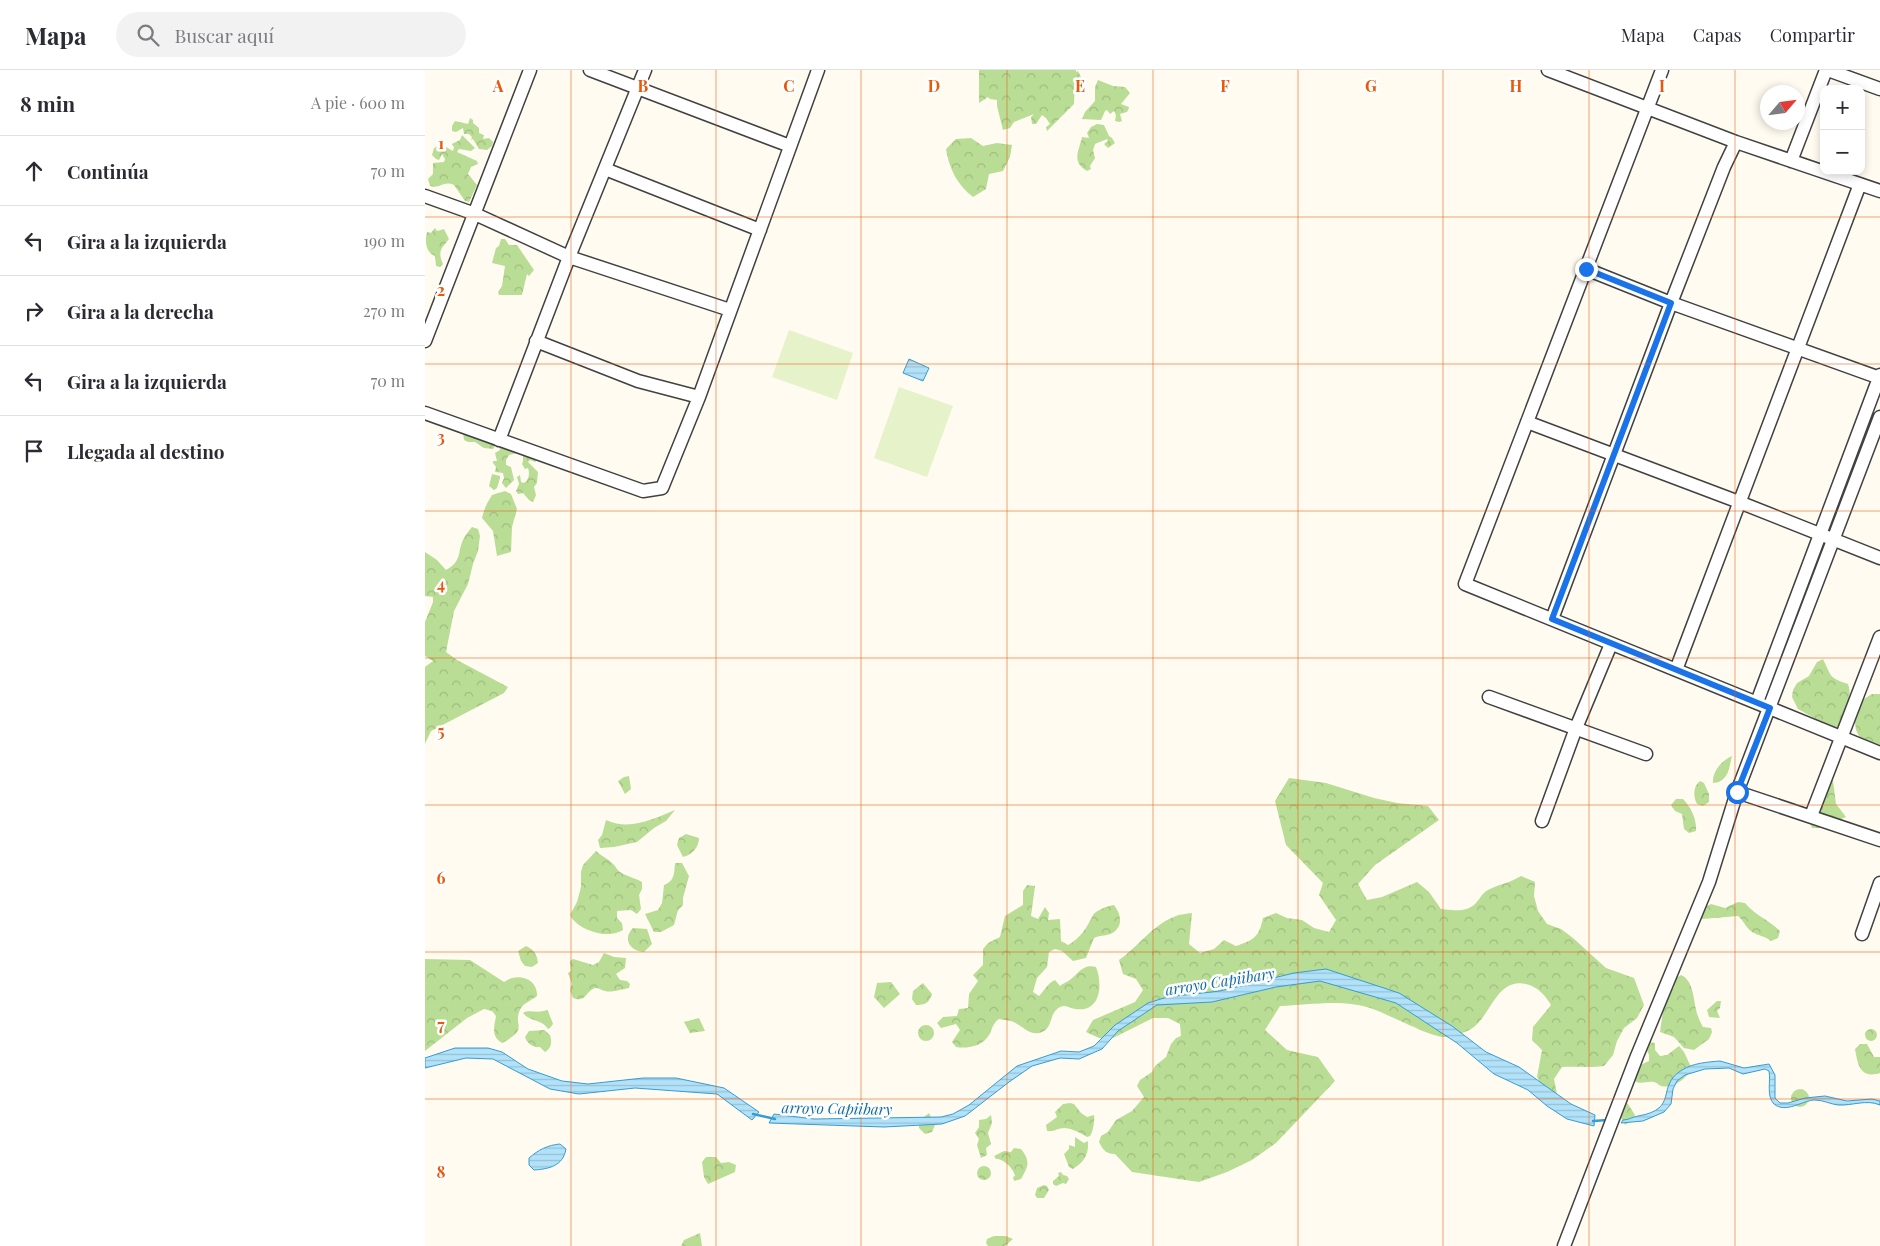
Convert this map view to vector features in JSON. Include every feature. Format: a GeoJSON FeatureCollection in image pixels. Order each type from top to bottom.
{"type":"FeatureCollection","features":[{"type":"Feature","properties":{"kind":"street"},"geometry":{"type":"LineString","coordinates":[[425,341],[530,70]]}},
{"type":"Feature","properties":{"kind":"street"},"geometry":{"type":"LineString","coordinates":[[589,70],[789,146]]}},
{"type":"Feature","properties":{"kind":"street"},"geometry":{"type":"LineString","coordinates":[[499,440],[569,257],[645,70]]}},
{"type":"Feature","properties":{"kind":"street"},"geometry":{"type":"LineString","coordinates":[[425,413],[643,491],[662,488],[699,397],[818,70]]}},
{"type":"Feature","properties":{"kind":"street"},"geometry":{"type":"LineString","coordinates":[[1548,70],[1736,142],[1880,191]]}},
{"type":"Feature","properties":{"kind":"street"},"geometry":{"type":"LineString","coordinates":[[1662,70],[1465,584],[1880,753]]}},
{"type":"Feature","properties":{"kind":"street"},"geometry":{"type":"LineString","coordinates":[[1791,161],[1827,70],[1880,89]]}},
{"type":"Feature","properties":{"kind":"street"},"geometry":{"type":"LineString","coordinates":[[1552,619],[1671,303],[1724,167],[1736,142]]}},
{"type":"Feature","properties":{"kind":"street"},"geometry":{"type":"LineString","coordinates":[[605,169],[759,230]]}},
{"type":"Feature","properties":{"kind":"street"},"geometry":{"type":"LineString","coordinates":[[1675,670],[1860,184]]}},
{"type":"Feature","properties":{"kind":"street"},"geometry":{"type":"LineString","coordinates":[[425,196],[475,214],[569,257],[730,310]]}},
{"type":"Feature","properties":{"kind":"street"},"geometry":{"type":"LineString","coordinates":[[1586,269],[1671,303],[1880,377],[1757,702]]}},
{"type":"Feature","properties":{"kind":"street"},"geometry":{"type":"LineString","coordinates":[[536,341],[638,381],[699,397]]}},
{"type":"Feature","properties":{"kind":"street"},"geometry":{"type":"LineString","coordinates":[[1564,1246],[1612,1120],[1709,882],[1737,792],[1835,540],[1880,417]]}},
{"type":"Feature","properties":{"kind":"street"},"geometry":{"type":"LineString","coordinates":[[1527,422],[1739,502],[1880,558]]}},
{"type":"Feature","properties":{"kind":"street"},"geometry":{"type":"LineString","coordinates":[[1811,816],[1880,637]]}},
{"type":"Feature","properties":{"kind":"street"},"geometry":{"type":"LineString","coordinates":[[1542,821],[1576,728],[1611,644]]}},
{"type":"Feature","properties":{"kind":"street"},"geometry":{"type":"LineString","coordinates":[[1489,697],[1646,754]]}},
{"type":"Feature","properties":{"kind":"street"},"geometry":{"type":"LineString","coordinates":[[1737,792],[1880,840]]}},
{"type":"Feature","properties":{"kind":"street"},"geometry":{"type":"LineString","coordinates":[[1862,934],[1880,883]]}},
{"type":"Feature","properties":{"kind":"green space"},"geometry":{"type":"Polygon","coordinates":[[[979,70],[1076,70],[1081,77],[1075,80],[1074,104],[1047,131],[1046,127],[1050,124],[1042,115],[1036,124],[1032,124],[1031,117],[1034,114],[1014,122],[1010,128],[1003,130],[997,100],[988,97],[979,103],[979,70]]]}},
{"type":"Feature","properties":{"kind":"green space"},"geometry":{"type":"Polygon","coordinates":[[[1098,80],[1113,86],[1125,87],[1130,93],[1121,104],[1129,107],[1127,112],[1120,114],[1122,121],[1115,121],[1116,115],[1114,111],[1110,114],[1107,110],[1101,120],[1082,119],[1085,112],[1095,101],[1095,87],[1098,80]]]}},
{"type":"Feature","properties":{"kind":"green space"},"geometry":{"type":"Polygon","coordinates":[[[470,118],[479,128],[479,133],[484,135],[483,139],[489,138],[493,142],[492,146],[487,150],[479,149],[473,139],[471,140],[472,137],[469,134],[464,134],[463,128],[456,132],[452,131],[455,121],[468,124],[470,118]]]}},
{"type":"Feature","properties":{"kind":"green space"},"geometry":{"type":"Polygon","coordinates":[[[1097,124],[1104,125],[1115,143],[1108,148],[1104,144],[1108,141],[1107,139],[1095,144],[1093,150],[1095,158],[1090,166],[1091,169],[1087,171],[1079,164],[1077,156],[1082,137],[1089,138],[1087,133],[1091,127],[1097,124]]]}},
{"type":"Feature","properties":{"kind":"green space"},"geometry":{"type":"Polygon","coordinates":[[[462,135],[475,148],[471,151],[459,149],[457,152],[477,161],[478,164],[471,167],[468,174],[477,185],[469,202],[465,201],[454,185],[447,183],[434,187],[430,186],[428,179],[433,174],[433,163],[444,162],[445,159],[442,154],[439,160],[432,155],[434,148],[440,145],[442,149],[446,147],[453,151],[454,147],[452,144],[460,140],[462,135]]]}},
{"type":"Feature","properties":{"kind":"green space"},"geometry":{"type":"Polygon","coordinates":[[[971,138],[983,146],[997,143],[1012,145],[1010,157],[1003,171],[989,174],[986,189],[973,197],[962,187],[955,176],[949,163],[946,149],[956,139],[971,138]]]}},
{"type":"Feature","properties":{"kind":"green space"},"geometry":{"type":"Polygon","coordinates":[[[435,228],[437,231],[444,229],[449,239],[440,253],[443,264],[440,267],[436,266],[435,256],[429,252],[426,242],[427,232],[431,233],[435,228]]]}},
{"type":"Feature","properties":{"kind":"green space"},"geometry":{"type":"Polygon","coordinates":[[[501,239],[505,239],[509,245],[517,245],[534,270],[529,276],[527,274],[522,295],[499,295],[498,292],[502,286],[505,266],[492,263],[496,248],[499,246],[501,239]]]}},
{"type":"Feature","properties":{"kind":"green space"},"geometry":{"type":"Polygon","coordinates":[[[789,330],[853,353],[837,400],[772,377],[789,330]]]}},
{"type":"Feature","properties":{"kind":"green space"},"geometry":{"type":"Polygon","coordinates":[[[899,387],[953,406],[927,477],[874,458],[899,387]]]}},
{"type":"Feature","properties":{"kind":"green space"},"geometry":{"type":"Polygon","coordinates":[[[463,433],[497,444],[493,449],[484,448],[475,442],[464,440],[463,433]]]}},
{"type":"Feature","properties":{"kind":"green space"},"geometry":{"type":"Polygon","coordinates":[[[499,445],[517,453],[509,455],[506,460],[506,465],[511,467],[514,480],[506,488],[502,483],[503,473],[495,472],[496,467],[493,463],[493,461],[497,461],[495,453],[500,450],[499,445]]]}},
{"type":"Feature","properties":{"kind":"green space"},"geometry":{"type":"Polygon","coordinates":[[[523,452],[538,459],[535,462],[530,460],[528,462],[538,472],[537,483],[534,487],[536,495],[533,502],[523,493],[518,494],[516,491],[519,484],[517,477],[520,475],[521,482],[524,483],[529,476],[528,468],[525,469],[522,464],[523,452]]]}},
{"type":"Feature","properties":{"kind":"green space"},"geometry":{"type":"Polygon","coordinates":[[[492,474],[500,476],[497,488],[494,490],[489,486],[492,474]]]}},
{"type":"Feature","properties":{"kind":"green space"},"geometry":{"type":"Polygon","coordinates":[[[505,491],[511,494],[517,509],[512,527],[511,552],[497,556],[493,531],[482,518],[492,495],[505,491]]]}},
{"type":"Feature","properties":{"kind":"green space"},"geometry":{"type":"Polygon","coordinates":[[[472,527],[478,529],[480,536],[478,551],[468,584],[454,611],[446,652],[457,660],[508,687],[504,693],[431,731],[425,744],[425,667],[433,661],[425,656],[425,622],[433,602],[433,597],[425,596],[425,552],[437,560],[446,570],[455,563],[462,542],[472,527]]]}},
{"type":"Feature","properties":{"kind":"green space"},"geometry":{"type":"Polygon","coordinates":[[[1823,659],[1831,676],[1848,684],[1850,696],[1836,734],[1823,723],[1798,709],[1792,697],[1797,683],[1809,676],[1817,662],[1823,659]]]}},
{"type":"Feature","properties":{"kind":"green space"},"geometry":{"type":"Polygon","coordinates":[[[1872,694],[1880,694],[1880,751],[1862,742],[1856,730],[1854,715],[1859,702],[1872,694]]]}},
{"type":"Feature","properties":{"kind":"green space"},"geometry":{"type":"Polygon","coordinates":[[[1732,756],[1729,770],[1725,777],[1713,783],[1718,767],[1732,756]]]}},
{"type":"Feature","properties":{"kind":"green space"},"geometry":{"type":"Polygon","coordinates":[[[1824,772],[1832,773],[1836,804],[1846,817],[1819,828],[1812,828],[1807,816],[1819,777],[1824,772]]]}},
{"type":"Feature","properties":{"kind":"green space"},"geometry":{"type":"Polygon","coordinates":[[[629,776],[631,789],[625,794],[618,781],[629,776]]]}},
{"type":"Feature","properties":{"kind":"green space"},"geometry":{"type":"Polygon","coordinates":[[[1289,778],[1326,783],[1397,803],[1428,806],[1439,820],[1375,865],[1358,884],[1367,900],[1382,897],[1417,882],[1429,892],[1441,909],[1459,910],[1471,907],[1488,890],[1521,876],[1535,882],[1534,896],[1538,911],[1547,924],[1561,929],[1606,968],[1634,978],[1644,1005],[1637,1018],[1624,1028],[1617,1041],[1613,1055],[1604,1066],[1562,1067],[1554,1079],[1557,1094],[1543,1089],[1537,1077],[1542,1050],[1532,1040],[1533,1027],[1551,1005],[1541,992],[1526,984],[1516,983],[1508,986],[1471,1029],[1445,1037],[1429,1033],[1367,1007],[1347,1003],[1280,1006],[1265,1030],[1287,1050],[1318,1057],[1335,1081],[1276,1143],[1252,1160],[1199,1182],[1132,1172],[1115,1154],[1105,1151],[1099,1142],[1101,1136],[1108,1132],[1116,1120],[1132,1111],[1144,1097],[1137,1086],[1140,1080],[1152,1072],[1155,1066],[1166,1057],[1171,1044],[1176,1038],[1181,1036],[1180,1024],[1168,1018],[1153,1018],[1113,1038],[1099,1038],[1086,1032],[1093,1020],[1135,1002],[1143,990],[1136,979],[1123,974],[1119,960],[1160,924],[1182,914],[1192,913],[1189,944],[1200,953],[1214,949],[1224,940],[1236,946],[1251,940],[1260,930],[1263,918],[1276,913],[1287,918],[1302,920],[1314,928],[1329,932],[1336,920],[1319,895],[1323,883],[1286,845],[1275,801],[1289,778]]]}},
{"type":"Feature","properties":{"kind":"green space"},"geometry":{"type":"Polygon","coordinates":[[[1700,781],[1704,783],[1709,794],[1709,802],[1703,806],[1697,804],[1694,795],[1696,786],[1700,781]]]}},
{"type":"Feature","properties":{"kind":"green space"},"geometry":{"type":"Polygon","coordinates":[[[1676,799],[1683,799],[1689,806],[1693,814],[1696,831],[1689,833],[1684,829],[1682,814],[1675,811],[1671,805],[1676,799]]]}},
{"type":"Feature","properties":{"kind":"green space"},"geometry":{"type":"Polygon","coordinates":[[[675,810],[666,821],[637,842],[600,848],[598,840],[602,835],[606,820],[615,823],[633,824],[650,820],[675,810]]]}},
{"type":"Feature","properties":{"kind":"green space"},"geometry":{"type":"Polygon","coordinates":[[[686,834],[699,838],[699,841],[694,850],[683,857],[677,845],[679,838],[686,834]]]}},
{"type":"Feature","properties":{"kind":"green space"},"geometry":{"type":"Polygon","coordinates":[[[596,851],[610,861],[620,872],[642,882],[642,889],[639,895],[641,909],[637,914],[631,910],[617,911],[617,918],[622,923],[623,930],[617,933],[601,934],[593,932],[579,925],[570,915],[577,902],[581,887],[583,865],[596,851]]]}},
{"type":"Feature","properties":{"kind":"green space"},"geometry":{"type":"Polygon","coordinates":[[[675,863],[682,863],[689,876],[683,905],[678,910],[674,925],[661,932],[654,932],[645,914],[658,910],[662,903],[664,885],[672,879],[675,863]]]}},
{"type":"Feature","properties":{"kind":"green space"},"geometry":{"type":"Polygon","coordinates":[[[1027,885],[1035,886],[1031,916],[1038,919],[1045,907],[1049,913],[1048,920],[1060,919],[1061,941],[1068,945],[1080,936],[1097,911],[1114,905],[1116,908],[1120,919],[1119,926],[1112,933],[1094,938],[1086,958],[1073,961],[1062,951],[1055,949],[1049,952],[1047,967],[1037,978],[1033,992],[1039,996],[1055,980],[1060,986],[1082,969],[1092,966],[1096,967],[1098,974],[1098,996],[1090,1007],[1084,1009],[1060,1007],[1054,1013],[1047,1029],[1039,1033],[1028,1031],[1015,1022],[999,1019],[983,1042],[965,1048],[956,1047],[952,1042],[960,1030],[956,1024],[941,1028],[937,1023],[943,1017],[957,1016],[959,1009],[968,1008],[969,994],[978,981],[973,975],[983,965],[983,949],[988,943],[1000,937],[1005,916],[1023,905],[1023,891],[1027,885]]]}},
{"type":"Feature","properties":{"kind":"green space"},"geometry":{"type":"Polygon","coordinates":[[[1738,902],[1745,903],[1776,927],[1780,931],[1778,938],[1771,941],[1752,932],[1738,916],[1702,919],[1700,913],[1711,904],[1725,908],[1738,902]]]}},
{"type":"Feature","properties":{"kind":"green space"},"geometry":{"type":"Polygon","coordinates":[[[633,928],[647,929],[652,944],[644,952],[631,947],[629,944],[628,936],[633,928]]]}},
{"type":"Feature","properties":{"kind":"green space"},"geometry":{"type":"Polygon","coordinates":[[[526,946],[537,957],[538,963],[532,967],[525,966],[521,961],[518,951],[526,946]]]}},
{"type":"Feature","properties":{"kind":"green space"},"geometry":{"type":"Polygon","coordinates":[[[604,953],[614,957],[626,958],[625,968],[616,974],[620,980],[627,981],[630,984],[629,988],[611,992],[596,988],[580,999],[573,998],[570,990],[572,984],[568,973],[571,971],[570,961],[573,959],[593,965],[599,962],[604,953]]]}},
{"type":"Feature","properties":{"kind":"green space"},"geometry":{"type":"Polygon","coordinates":[[[425,959],[470,960],[504,982],[515,977],[530,981],[534,985],[537,996],[521,1008],[516,1034],[502,1043],[495,1035],[496,1016],[492,1011],[484,1009],[467,1018],[425,1051],[425,959]]]}},
{"type":"Feature","properties":{"kind":"green space"},"geometry":{"type":"Polygon","coordinates":[[[1681,975],[1689,982],[1696,1011],[1703,1027],[1711,1028],[1712,1032],[1709,1039],[1694,1050],[1684,1048],[1674,1037],[1660,1032],[1664,1003],[1674,987],[1675,979],[1681,975]]]}},
{"type":"Feature","properties":{"kind":"green space"},"geometry":{"type":"Polygon","coordinates":[[[891,982],[900,994],[884,1008],[874,997],[877,983],[891,982]]]}},
{"type":"Feature","properties":{"kind":"green space"},"geometry":{"type":"Polygon","coordinates":[[[923,983],[932,994],[926,1003],[916,1005],[912,999],[913,991],[923,983]]]}},
{"type":"Feature","properties":{"kind":"green space"},"geometry":{"type":"Polygon","coordinates":[[[1717,1001],[1721,1001],[1720,1008],[1717,1011],[1720,1018],[1709,1017],[1707,1010],[1717,1001]]]}},
{"type":"Feature","properties":{"kind":"green space"},"geometry":{"type":"Polygon","coordinates":[[[547,1010],[553,1024],[548,1029],[543,1024],[523,1013],[528,1011],[540,1012],[547,1010]]]}},
{"type":"Feature","properties":{"kind":"green space"},"geometry":{"type":"Polygon","coordinates":[[[699,1018],[705,1031],[690,1033],[684,1022],[699,1018]]]}},
{"type":"Feature","properties":{"kind":"green space"},"geometry":{"type":"Polygon","coordinates":[[[926,1025],[934,1033],[926,1041],[918,1033],[926,1025]]]}},
{"type":"Feature","properties":{"kind":"green space"},"geometry":{"type":"Polygon","coordinates":[[[1869,1029],[1873,1029],[1877,1035],[1873,1041],[1869,1041],[1865,1037],[1865,1033],[1869,1029]]]}},
{"type":"Feature","properties":{"kind":"green space"},"geometry":{"type":"Polygon","coordinates":[[[544,1030],[550,1035],[551,1040],[550,1046],[545,1052],[540,1047],[530,1045],[525,1037],[529,1031],[544,1030]]]}},
{"type":"Feature","properties":{"kind":"green space"},"geometry":{"type":"Polygon","coordinates":[[[1648,1042],[1655,1043],[1655,1050],[1660,1056],[1667,1055],[1679,1046],[1692,1069],[1683,1080],[1675,1085],[1666,1087],[1654,1082],[1639,1083],[1634,1081],[1637,1068],[1649,1061],[1646,1048],[1648,1042]]]}},
{"type":"Feature","properties":{"kind":"green space"},"geometry":{"type":"Polygon","coordinates":[[[1860,1044],[1867,1044],[1874,1057],[1880,1057],[1880,1073],[1868,1074],[1861,1069],[1855,1049],[1860,1044]]]}},
{"type":"Feature","properties":{"kind":"green space"},"geometry":{"type":"Polygon","coordinates":[[[1796,1089],[1804,1089],[1809,1094],[1807,1105],[1796,1107],[1791,1102],[1791,1094],[1796,1089]]]}},
{"type":"Feature","properties":{"kind":"green space"},"geometry":{"type":"Polygon","coordinates":[[[1626,1101],[1635,1115],[1625,1125],[1618,1112],[1626,1101]]]}},
{"type":"Feature","properties":{"kind":"green space"},"geometry":{"type":"Polygon","coordinates":[[[1063,1104],[1074,1104],[1087,1117],[1094,1115],[1090,1136],[1087,1137],[1067,1128],[1047,1131],[1046,1125],[1057,1117],[1055,1112],[1063,1104]]]}},
{"type":"Feature","properties":{"kind":"green space"},"geometry":{"type":"Polygon","coordinates":[[[929,1113],[935,1125],[932,1132],[925,1134],[919,1128],[919,1121],[929,1113]]]}},
{"type":"Feature","properties":{"kind":"green space"},"geometry":{"type":"Polygon","coordinates":[[[991,1115],[992,1123],[988,1133],[991,1144],[986,1148],[987,1155],[981,1158],[977,1145],[979,1139],[975,1133],[979,1127],[979,1120],[986,1119],[991,1115]]]}},
{"type":"Feature","properties":{"kind":"green space"},"geometry":{"type":"Polygon","coordinates":[[[1075,1137],[1084,1143],[1088,1141],[1088,1150],[1085,1158],[1073,1169],[1069,1167],[1064,1154],[1069,1149],[1069,1145],[1075,1147],[1075,1137]]]}},
{"type":"Feature","properties":{"kind":"green space"},"geometry":{"type":"Polygon","coordinates":[[[1014,1148],[1021,1149],[1026,1157],[1027,1164],[1021,1179],[1014,1181],[1013,1177],[1015,1176],[1010,1167],[994,1156],[1004,1151],[1011,1152],[1014,1148]]]}},
{"type":"Feature","properties":{"kind":"green space"},"geometry":{"type":"Polygon","coordinates":[[[706,1157],[716,1157],[721,1163],[729,1162],[736,1165],[735,1172],[708,1184],[704,1177],[702,1162],[706,1157]]]}},
{"type":"Feature","properties":{"kind":"green space"},"geometry":{"type":"Polygon","coordinates":[[[984,1166],[989,1168],[991,1173],[989,1178],[984,1180],[979,1178],[977,1173],[979,1168],[984,1166]]]}},
{"type":"Feature","properties":{"kind":"green space"},"geometry":{"type":"Polygon","coordinates":[[[1061,1172],[1069,1179],[1066,1184],[1063,1183],[1056,1186],[1053,1184],[1053,1181],[1059,1176],[1058,1173],[1061,1172]]]}},
{"type":"Feature","properties":{"kind":"green space"},"geometry":{"type":"Polygon","coordinates":[[[1044,1185],[1049,1190],[1044,1198],[1037,1198],[1035,1195],[1037,1188],[1044,1185]]]}},
{"type":"Feature","properties":{"kind":"green space"},"geometry":{"type":"Polygon","coordinates":[[[700,1233],[702,1246],[681,1246],[684,1240],[700,1233]]]}},
{"type":"Feature","properties":{"kind":"green space"},"geometry":{"type":"Polygon","coordinates":[[[994,1236],[1006,1236],[1013,1239],[1005,1246],[988,1246],[986,1243],[987,1239],[994,1236]]]}},
{"type":"Feature","properties":{"kind":"water"},"geometry":{"type":"Polygon","coordinates":[[[909,359],[929,368],[923,381],[903,373],[909,359]]]}},
{"type":"Feature","properties":{"kind":"water"},"geometry":{"type":"Polygon","coordinates":[[[1326,969],[1399,993],[1452,1026],[1486,1052],[1519,1067],[1571,1104],[1595,1115],[1594,1126],[1567,1119],[1547,1106],[1528,1090],[1494,1074],[1457,1043],[1396,1003],[1320,981],[1276,987],[1212,1002],[1157,1005],[1118,1031],[1102,1049],[1079,1059],[1060,1058],[1032,1066],[965,1116],[942,1124],[884,1127],[769,1123],[774,1114],[814,1119],[941,1117],[953,1114],[969,1105],[1017,1066],[1061,1051],[1079,1052],[1094,1046],[1115,1025],[1148,1003],[1167,997],[1220,991],[1294,973],[1326,969]]]}},
{"type":"Feature","properties":{"kind":"water"},"geometry":{"type":"Polygon","coordinates":[[[455,1048],[488,1048],[502,1052],[528,1069],[562,1081],[588,1084],[643,1078],[676,1078],[724,1088],[759,1112],[752,1120],[717,1094],[635,1088],[579,1094],[550,1089],[493,1059],[466,1058],[425,1068],[425,1058],[455,1048]]]}},
{"type":"Feature","properties":{"kind":"water"},"geometry":{"type":"Polygon","coordinates":[[[1720,1061],[1744,1068],[1769,1064],[1775,1075],[1775,1098],[1780,1103],[1825,1096],[1847,1101],[1872,1099],[1880,1101],[1880,1105],[1864,1103],[1838,1105],[1815,1100],[1784,1108],[1779,1107],[1774,1104],[1770,1097],[1769,1071],[1765,1069],[1743,1074],[1729,1068],[1705,1069],[1685,1075],[1677,1081],[1673,1089],[1671,1104],[1664,1112],[1643,1121],[1621,1123],[1623,1120],[1651,1113],[1659,1108],[1674,1076],[1682,1070],[1696,1064],[1720,1061]]]}},
{"type":"Feature","properties":{"kind":"water"},"geometry":{"type":"Polygon","coordinates":[[[560,1144],[566,1149],[562,1159],[555,1166],[534,1170],[529,1165],[529,1158],[536,1153],[547,1147],[560,1144]]]}},
{"type":"Feature","properties":{"kind":"waterway","name":"arroyo Capiibary"},"geometry":{"type":"LineString","coordinates":[[753,1114],[775,1119]]}},
{"type":"Feature","properties":{"kind":"waterway","name":"arroyo Capiibary"},"geometry":{"type":"LineString","coordinates":[[1593,1121],[1608,1120]]}},
{"type":"Feature","properties":{"kind":"route"},"geometry":{"type":"LineString","coordinates":[[1586,269],[1671,303],[1552,619],[1770,708],[1737,792]]}}]}
